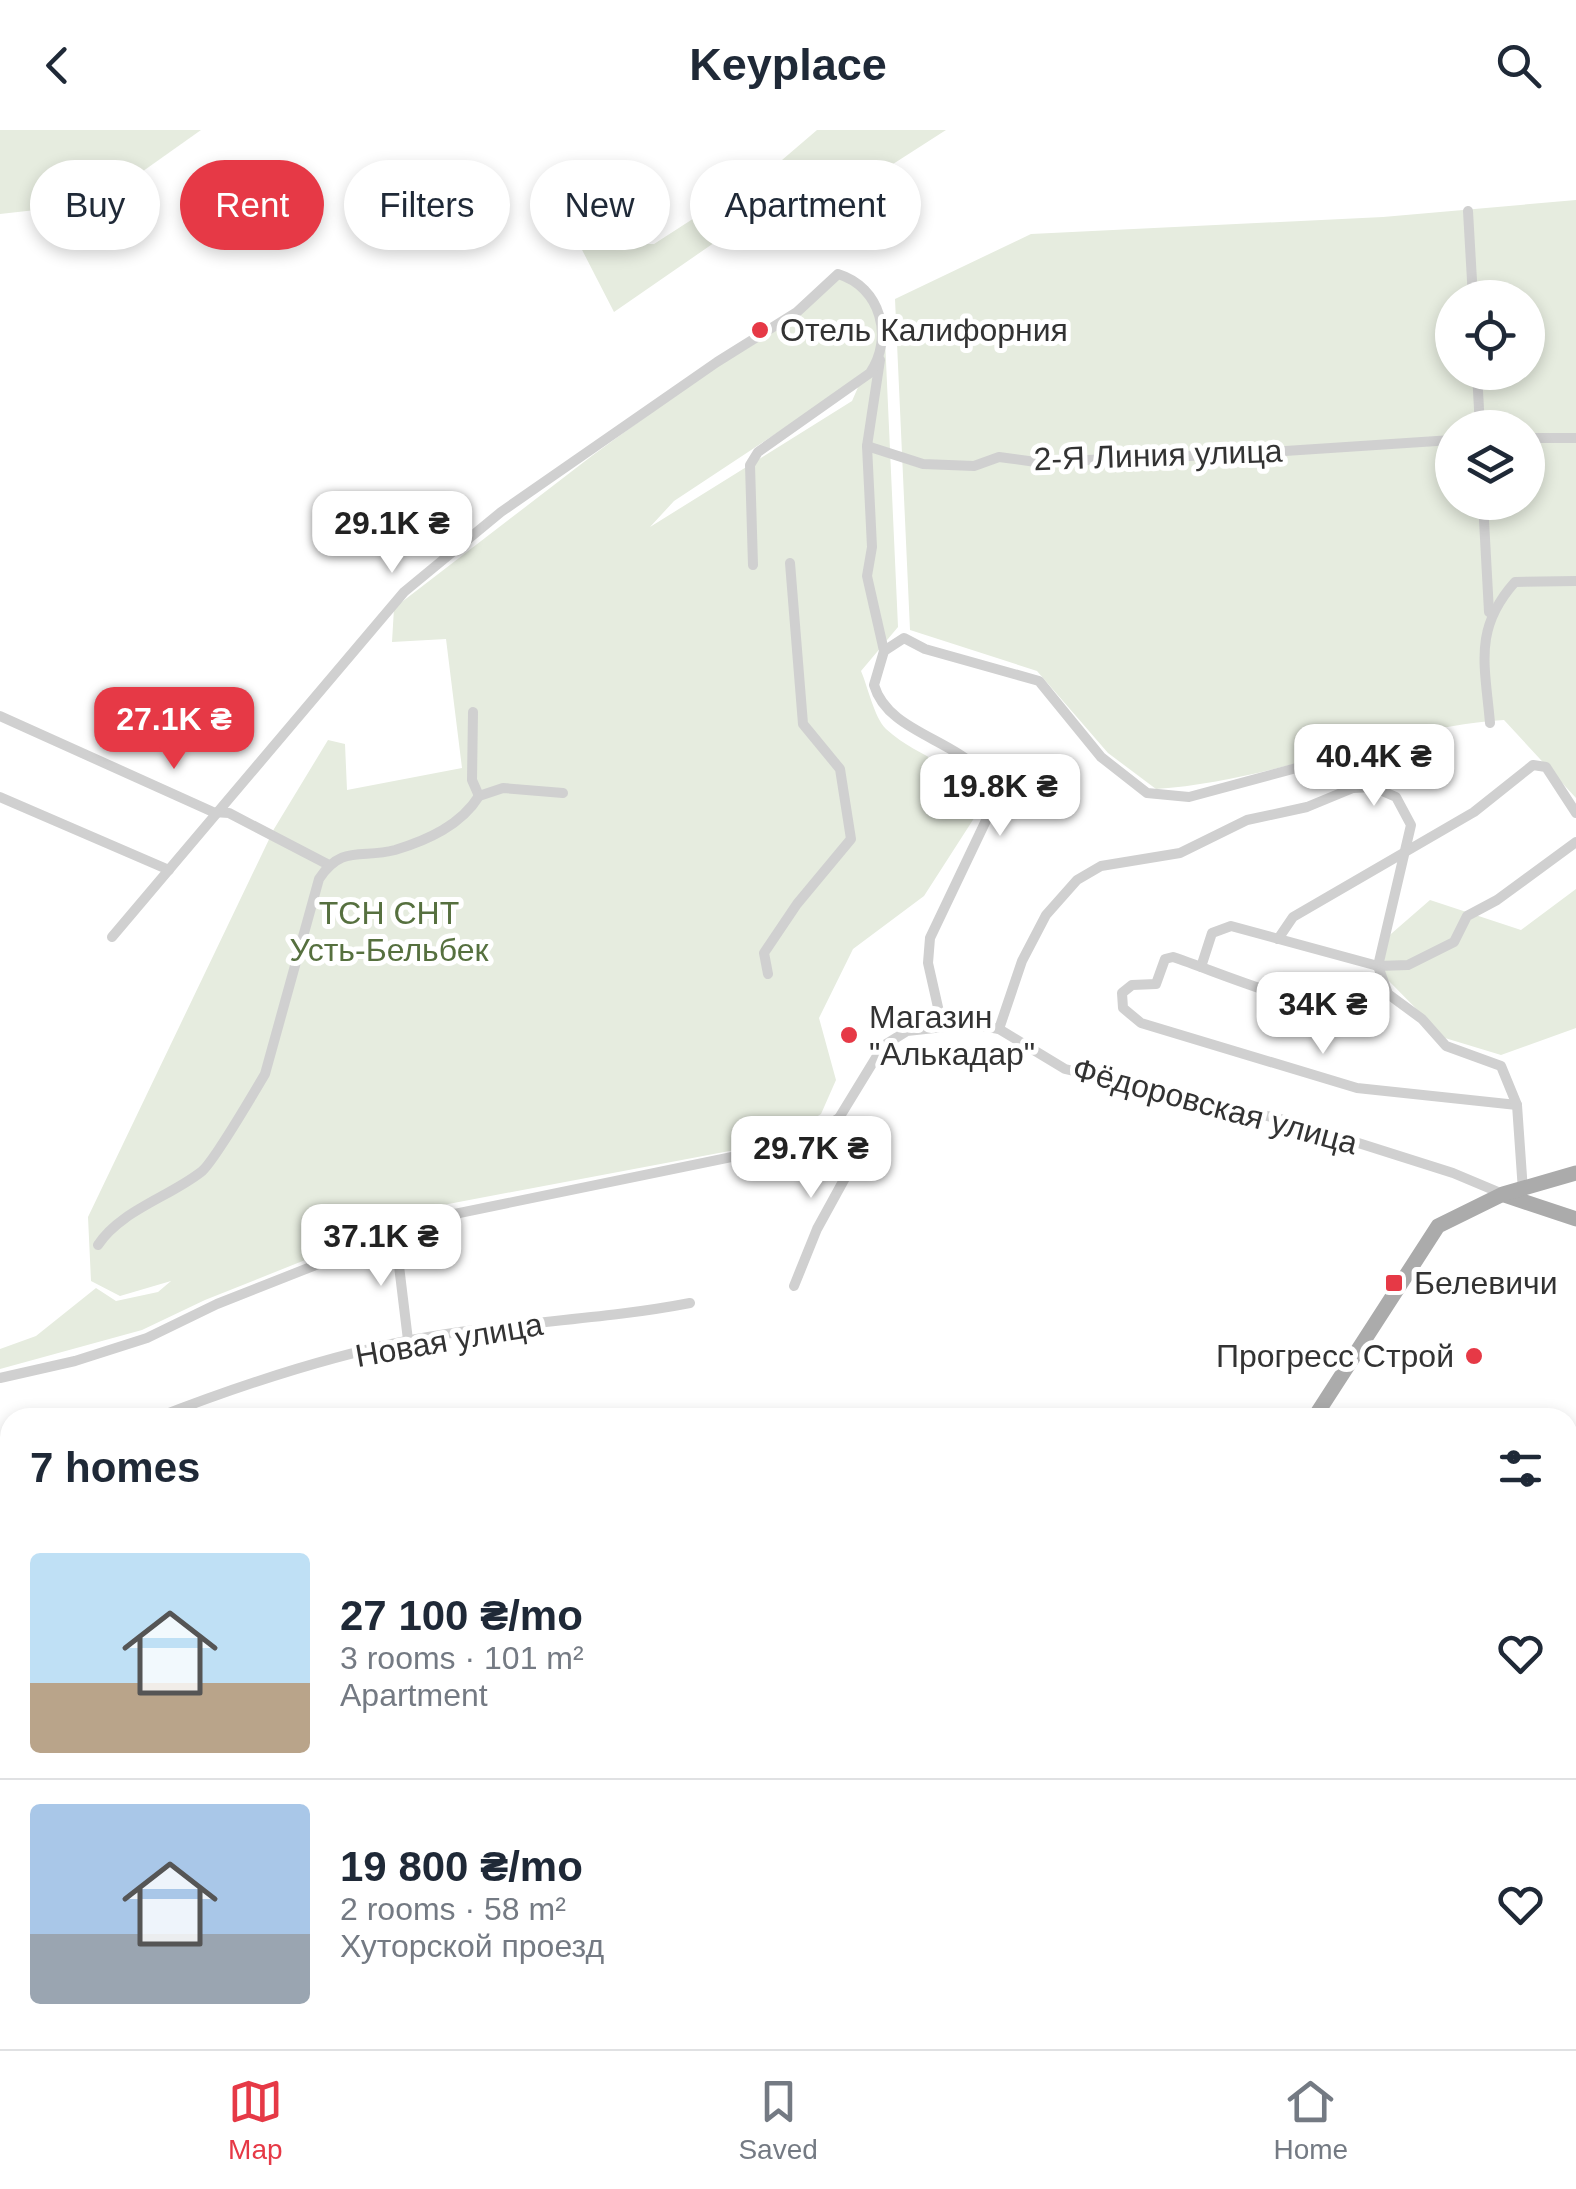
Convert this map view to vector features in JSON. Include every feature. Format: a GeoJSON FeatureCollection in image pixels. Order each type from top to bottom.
{"type":"FeatureCollection","features":[{"type":"Feature","properties":{"kind":"main road"},"geometry":{"type":"LineString","coordinates":[[1320,1408],[1438,1226],[1503,1194],[1576,1173]]}},
{"type":"Feature","properties":{"kind":"main road"},"geometry":{"type":"LineString","coordinates":[[1503,1194],[1576,1219]]}},
{"type":"Feature","properties":{"kind":"street"},"geometry":{"type":"LineString","coordinates":[[1468,211],[1472,280]]}},
{"type":"Feature","properties":{"kind":"street"},"geometry":{"type":"LineString","coordinates":[[112,936],[404,592],[501,512],[717,362],[772,330],[838,274],[871,292],[878,312],[880,358],[866,446],[872,547],[866,576],[884,651],[874,686],[891,715],[972,767],[990,788],[991,810],[930,938],[928,962],[942,1025]]}},
{"type":"Feature","properties":{"kind":"street"},"geometry":{"type":"LineString","coordinates":[[753,565],[750,465],[758,452],[870,374],[880,358]]}},
{"type":"Feature","properties":{"kind":"street"},"geometry":{"type":"LineString","coordinates":[[1545,438],[1576,438]]}},
{"type":"Feature","properties":{"kind":"street","name":"2-Я Линия улица"},"geometry":{"type":"LineString","coordinates":[[866,446],[923,464],[974,466],[999,457],[1036,462],[1435,441]]}},
{"type":"Feature","properties":{"kind":"street"},"geometry":{"type":"LineString","coordinates":[[1484,520],[1489,618],[1485,659],[1490,723]]}},
{"type":"Feature","properties":{"kind":"street"},"geometry":{"type":"LineString","coordinates":[[768,974],[764,954],[796,904],[851,838],[840,769],[802,724],[790,564]]}},
{"type":"Feature","properties":{"kind":"street"},"geometry":{"type":"LineString","coordinates":[[1489,618],[1514,582],[1576,581]]}},
{"type":"Feature","properties":{"kind":"street"},"geometry":{"type":"LineString","coordinates":[[884,651],[904,638],[940,654],[1039,682],[1101,757],[1146,793],[1189,797],[1203,794],[1314,763],[1356,744],[1362,747],[1367,761],[1353,788]]}},
{"type":"Feature","properties":{"kind":"street"},"geometry":{"type":"LineString","coordinates":[[473,712],[472,780],[479,796]]}},
{"type":"Feature","properties":{"kind":"street"},"geometry":{"type":"LineString","coordinates":[[0,716],[214,812],[229,813],[329,864]]}},
{"type":"Feature","properties":{"kind":"street"},"geometry":{"type":"LineString","coordinates":[[1278,939],[1294,917],[1474,812],[1533,765],[1546,767],[1576,813]]}},
{"type":"Feature","properties":{"kind":"street"},"geometry":{"type":"LineString","coordinates":[[998,1029],[1022,961],[1046,914],[1077,880],[1101,866],[1180,854],[1247,820],[1306,808],[1353,788],[1372,787],[1396,797],[1411,825],[1378,966],[1388,994],[1422,1019],[1446,1046],[1501,1066],[1517,1105],[1523,1190]]}},
{"type":"Feature","properties":{"kind":"street"},"geometry":{"type":"LineString","coordinates":[[98,1245],[143,1208],[204,1170],[250,1100],[265,1074],[319,880],[329,864],[356,852],[392,850],[464,820],[479,796],[503,788],[563,793]]}},
{"type":"Feature","properties":{"kind":"street"},"geometry":{"type":"LineString","coordinates":[[0,798],[169,870]]}},
{"type":"Feature","properties":{"kind":"street"},"geometry":{"type":"LineString","coordinates":[[1201,967],[1212,933],[1232,926],[1378,966],[1408,965],[1454,942],[1467,916],[1497,900],[1576,842]]}},
{"type":"Feature","properties":{"kind":"street"},"geometry":{"type":"LineString","coordinates":[[1388,994],[1364,1008],[1341,1007],[1269,991],[1172,957],[1165,959],[1156,984],[1132,985],[1122,994],[1124,1008],[1141,1023],[1356,1088],[1517,1105]]}},
{"type":"Feature","properties":{"kind":"street","name":"Фёдоровская улица"},"geometry":{"type":"LineString","coordinates":[[0,1378],[75,1362],[147,1338],[217,1304],[435,1218],[794,1144],[840,1118],[884,1046],[906,1031],[942,1025],[998,1029],[1064,1068],[1289,1122],[1453,1173],[1503,1194]]}},
{"type":"Feature","properties":{"kind":"street"},"geometry":{"type":"LineString","coordinates":[[794,1286],[817,1229],[851,1167],[840,1118]]}},
{"type":"Feature","properties":{"kind":"street"},"geometry":{"type":"LineString","coordinates":[[395,1234],[408,1340]]}},
{"type":"Feature","properties":{"kind":"street","name":"Новая улица"},"geometry":{"type":"LineString","coordinates":[[182,1408],[234,1388],[408,1340],[482,1328],[626,1315],[690,1303]]}},
{"type":"Feature","properties":{"kind":"green space"},"geometry":{"type":"Polygon","coordinates":[[[0,130],[201,130],[159,160],[30,160],[30,211],[0,214],[0,130]]]}},
{"type":"Feature","properties":{"kind":"green space"},"geometry":{"type":"Polygon","coordinates":[[[817,130],[946,130],[899,160],[782,160],[817,130]]]}},
{"type":"Feature","properties":{"kind":"green space"},"geometry":{"type":"Polygon","coordinates":[[[1576,200],[1576,798],[1504,720],[1416,733],[1244,776],[1156,789],[1108,753],[1037,671],[910,630],[895,299],[1031,234],[1383,217],[1576,200]]]}},
{"type":"Feature","properties":{"kind":"green space"},"geometry":{"type":"Polygon","coordinates":[[[690,221],[690,250],[704,250],[614,312],[582,250],[670,250],[670,234],[690,221]]]}},
{"type":"Feature","properties":{"kind":"green space","name":"ТСН СНТ Усть-Бельбек"},"geometry":{"type":"Polygon","coordinates":[[[838,277],[869,292],[885,339],[898,627],[861,671],[886,729],[951,771],[971,795],[978,812],[924,896],[853,949],[819,1018],[836,1080],[821,1114],[777,1142],[443,1205],[205,1300],[142,1330],[0,1369],[0,1349],[36,1336],[96,1288],[116,1301],[158,1292],[171,1281],[120,1296],[91,1281],[88,1217],[274,829],[328,740],[345,744],[347,790],[462,768],[446,639],[392,642],[394,608],[593,455],[838,277]],[[863,376],[674,501],[650,527],[852,401],[863,376]]]}},
{"type":"Feature","properties":{"kind":"green space"},"geometry":{"type":"Polygon","coordinates":[[[1576,889],[1576,1028],[1501,1055],[1445,1038],[1384,976],[1384,940],[1430,900],[1521,930],[1576,889]]]}},
{"type":"Feature","properties":{"kind":"place","name":"Отель Калифорния"},"geometry":{"type":"Point","coordinates":[760,330]}},
{"type":"Feature","properties":{"kind":"place","name":"Магазин \"Алькадар\""},"geometry":{"type":"Point","coordinates":[849,1035]}},
{"type":"Feature","properties":{"kind":"place","name":"Белевичи"},"geometry":{"type":"Point","coordinates":[1394,1283]}},
{"type":"Feature","properties":{"kind":"place","name":"Прогресс Строй"},"geometry":{"type":"Point","coordinates":[1474,1356]}}]}
